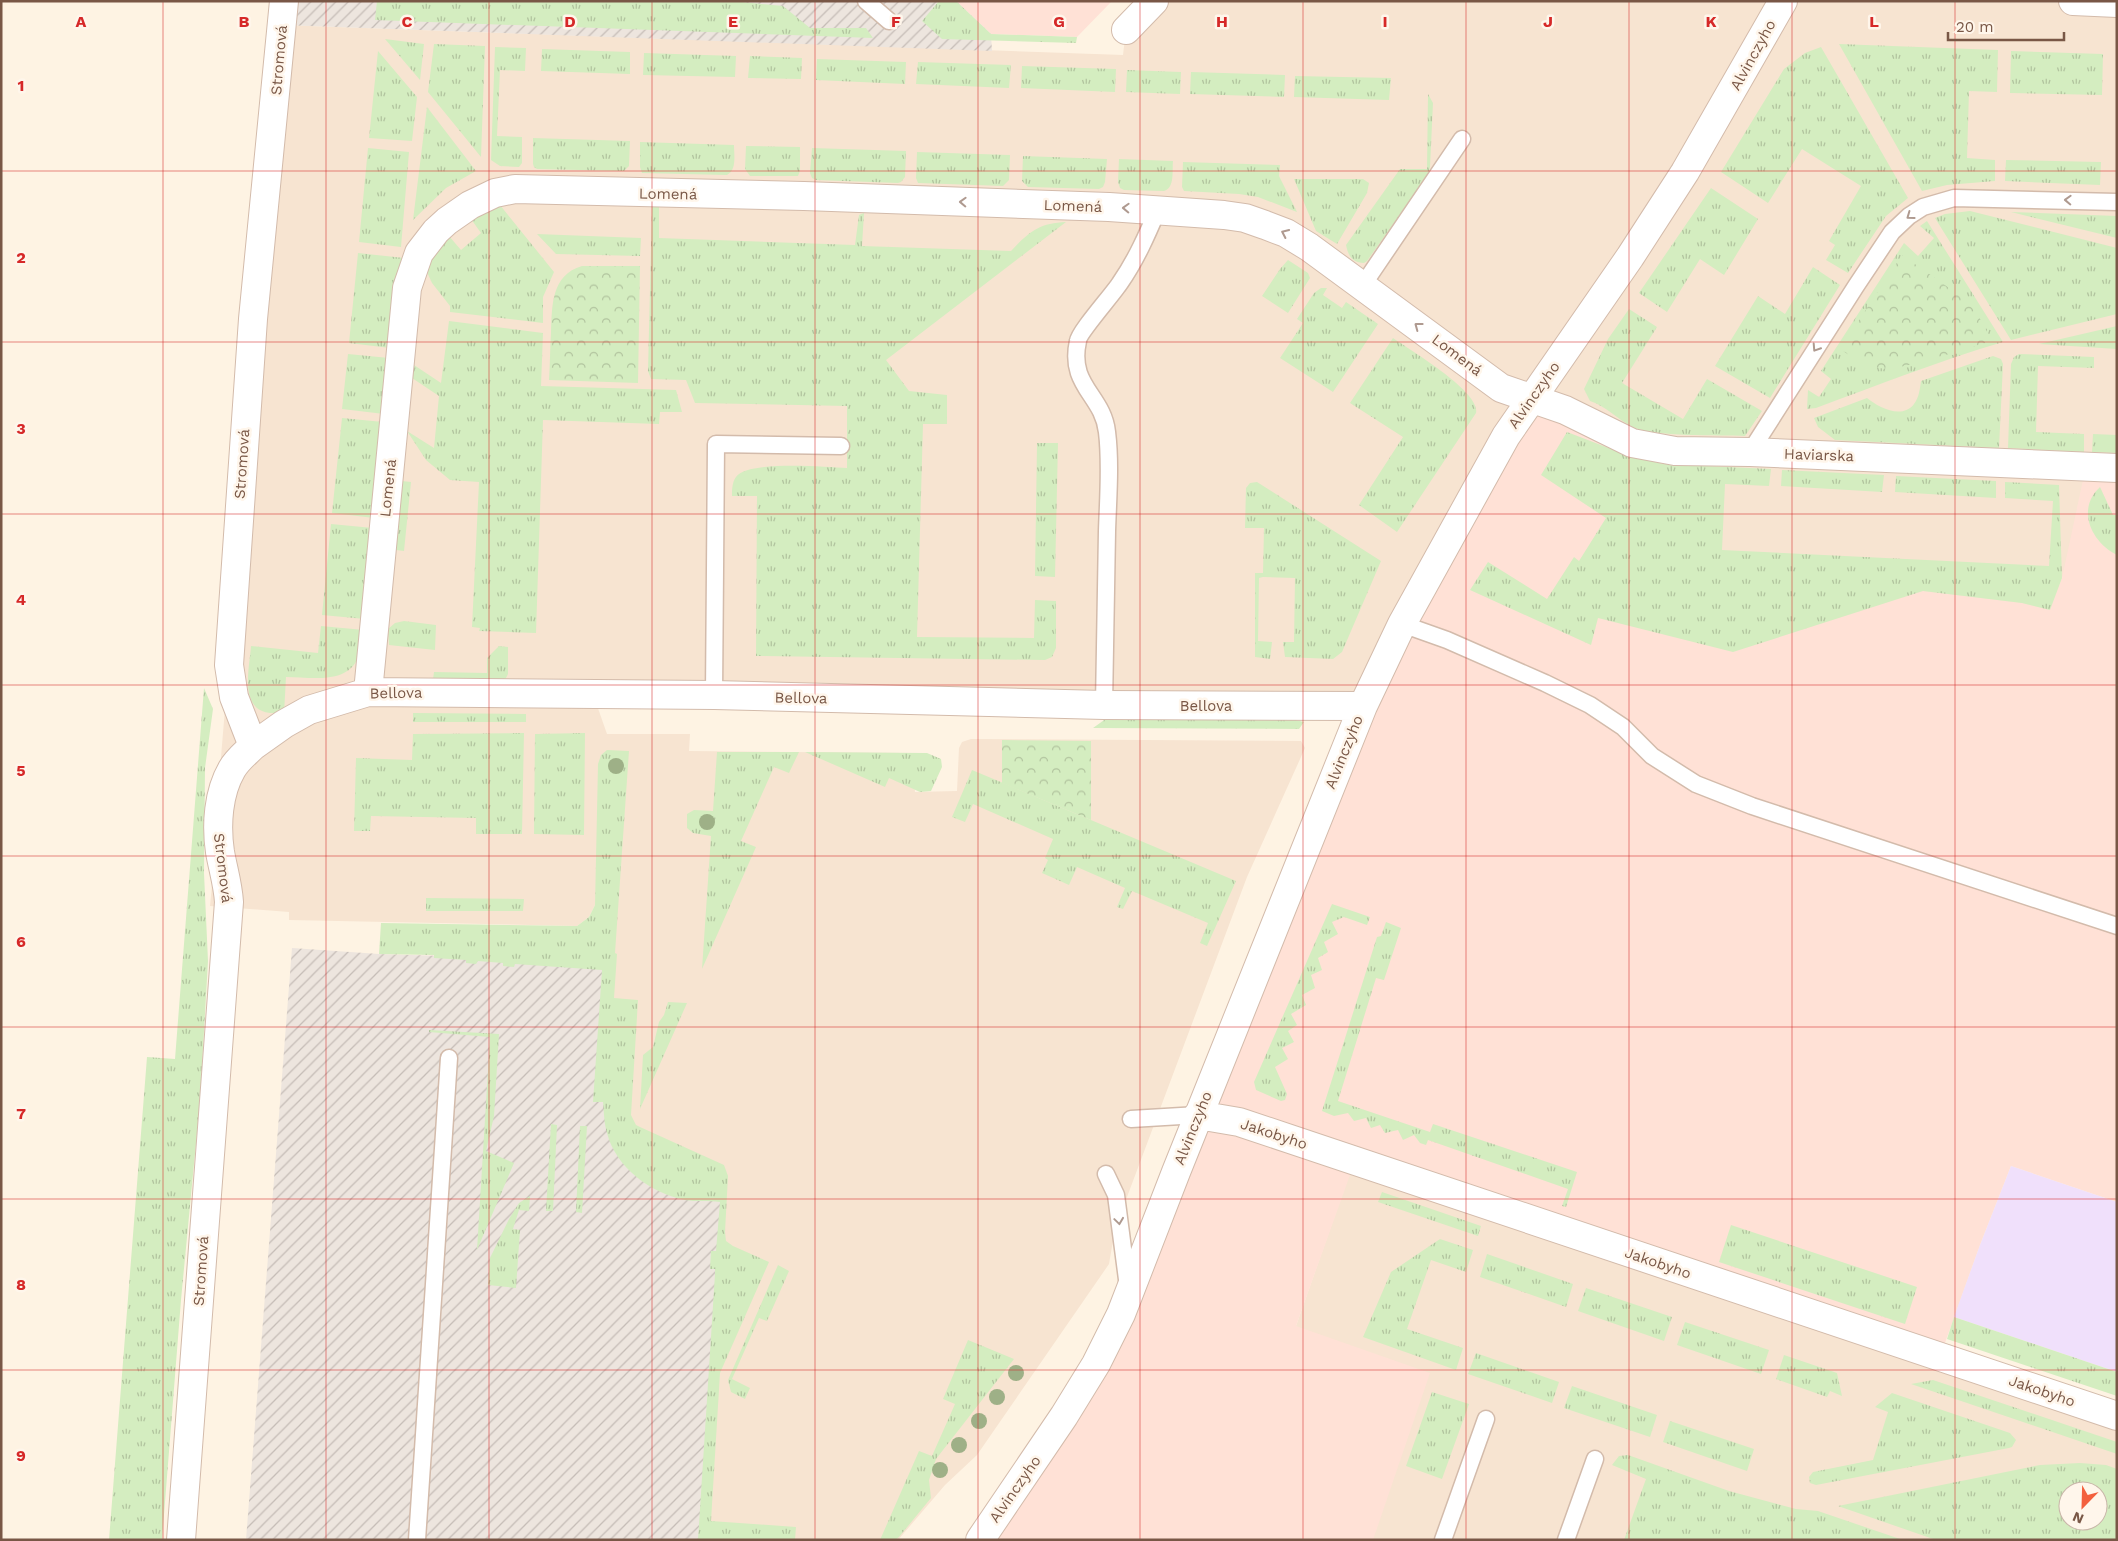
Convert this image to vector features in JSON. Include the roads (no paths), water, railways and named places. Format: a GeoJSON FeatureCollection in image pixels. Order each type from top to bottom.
{"type":"FeatureCollection","features":[{"type":"Feature","properties":{"kind":"street","name":"Stromová"},"geometry":{"type":"LineString","coordinates":[[181,1540],[229,902],[228,882],[221,854],[218,829],[220,802],[232,769],[253,746],[234,697],[229,665],[253,320],[284,1]]}},
{"type":"Feature","properties":{"kind":"street"},"geometry":{"type":"LineString","coordinates":[[1126,30],[1154,1]]}},
{"type":"Feature","properties":{"kind":"street","name":"Alvinczyho"},"geometry":{"type":"LineString","coordinates":[[980,1540],[1064,1416],[1107,1342],[1129,1294],[1198,1115],[1363,706],[1402,624],[1506,436],[1630,257],[1685,172],[1783,1]]}},
{"type":"Feature","properties":{"kind":"street"},"geometry":{"type":"LineString","coordinates":[[2073,1],[2117,3]]}},
{"type":"Feature","properties":{"kind":"street","name":"Lomená"},"geometry":{"type":"LineString","coordinates":[[368,692],[407,288],[424,246],[447,221],[470,205],[495,193],[526,189],[623,193],[804,196],[1158,209],[1231,216],[1266,224],[1309,246],[1501,388],[1532,399]]}},
{"type":"Feature","properties":{"kind":"street","name":"Haviarska"},"geometry":{"type":"LineString","coordinates":[[1532,399],[1565,410],[1632,443],[1675,451],[1750,452],[2117,468]]}},
{"type":"Feature","properties":{"kind":"street","name":"Bellova"},"geometry":{"type":"LineString","coordinates":[[253,746],[284,724],[309,710],[368,692],[714,695],[1104,705],[1363,706]]}},
{"type":"Feature","properties":{"kind":"street","name":"Jakobyho"},"geometry":{"type":"LineString","coordinates":[[1198,1115],[1239,1122],[2117,1416]]}},
{"type":"Feature","properties":{"kind":"lane"},"geometry":{"type":"LineString","coordinates":[[866,1],[889,21]]}},
{"type":"Feature","properties":{"kind":"lane"},"geometry":{"type":"LineString","coordinates":[[1363,285],[1462,139]]}},
{"type":"Feature","properties":{"kind":"lane"},"geometry":{"type":"LineString","coordinates":[[1750,452],[1892,232],[1909,216],[1923,207],[1954,198],[2117,202]]}},
{"type":"Feature","properties":{"kind":"lane"},"geometry":{"type":"LineString","coordinates":[[1104,705],[1107,430],[1101,412],[1076,370],[1075,358],[1078,338],[1120,284],[1140,252],[1158,209]]}},
{"type":"Feature","properties":{"kind":"lane"},"geometry":{"type":"LineString","coordinates":[[714,695],[716,444],[841,446]]}},
{"type":"Feature","properties":{"kind":"lane"},"geometry":{"type":"LineString","coordinates":[[1402,624],[1448,640],[1590,705],[1623,727],[1652,756],[1696,784],[1752,806],[2117,926]]}},
{"type":"Feature","properties":{"kind":"lane"},"geometry":{"type":"LineString","coordinates":[[417,1540],[449,1058]]}},
{"type":"Feature","properties":{"kind":"lane"},"geometry":{"type":"LineString","coordinates":[[1131,1119],[1198,1115]]}},
{"type":"Feature","properties":{"kind":"lane"},"geometry":{"type":"LineString","coordinates":[[1106,1174],[1116,1195],[1129,1294]]}},
{"type":"Feature","properties":{"kind":"lane"},"geometry":{"type":"LineString","coordinates":[[1442,1540],[1486,1419]]}},
{"type":"Feature","properties":{"kind":"lane"},"geometry":{"type":"LineString","coordinates":[[1566,1540],[1595,1459]]}}]}
